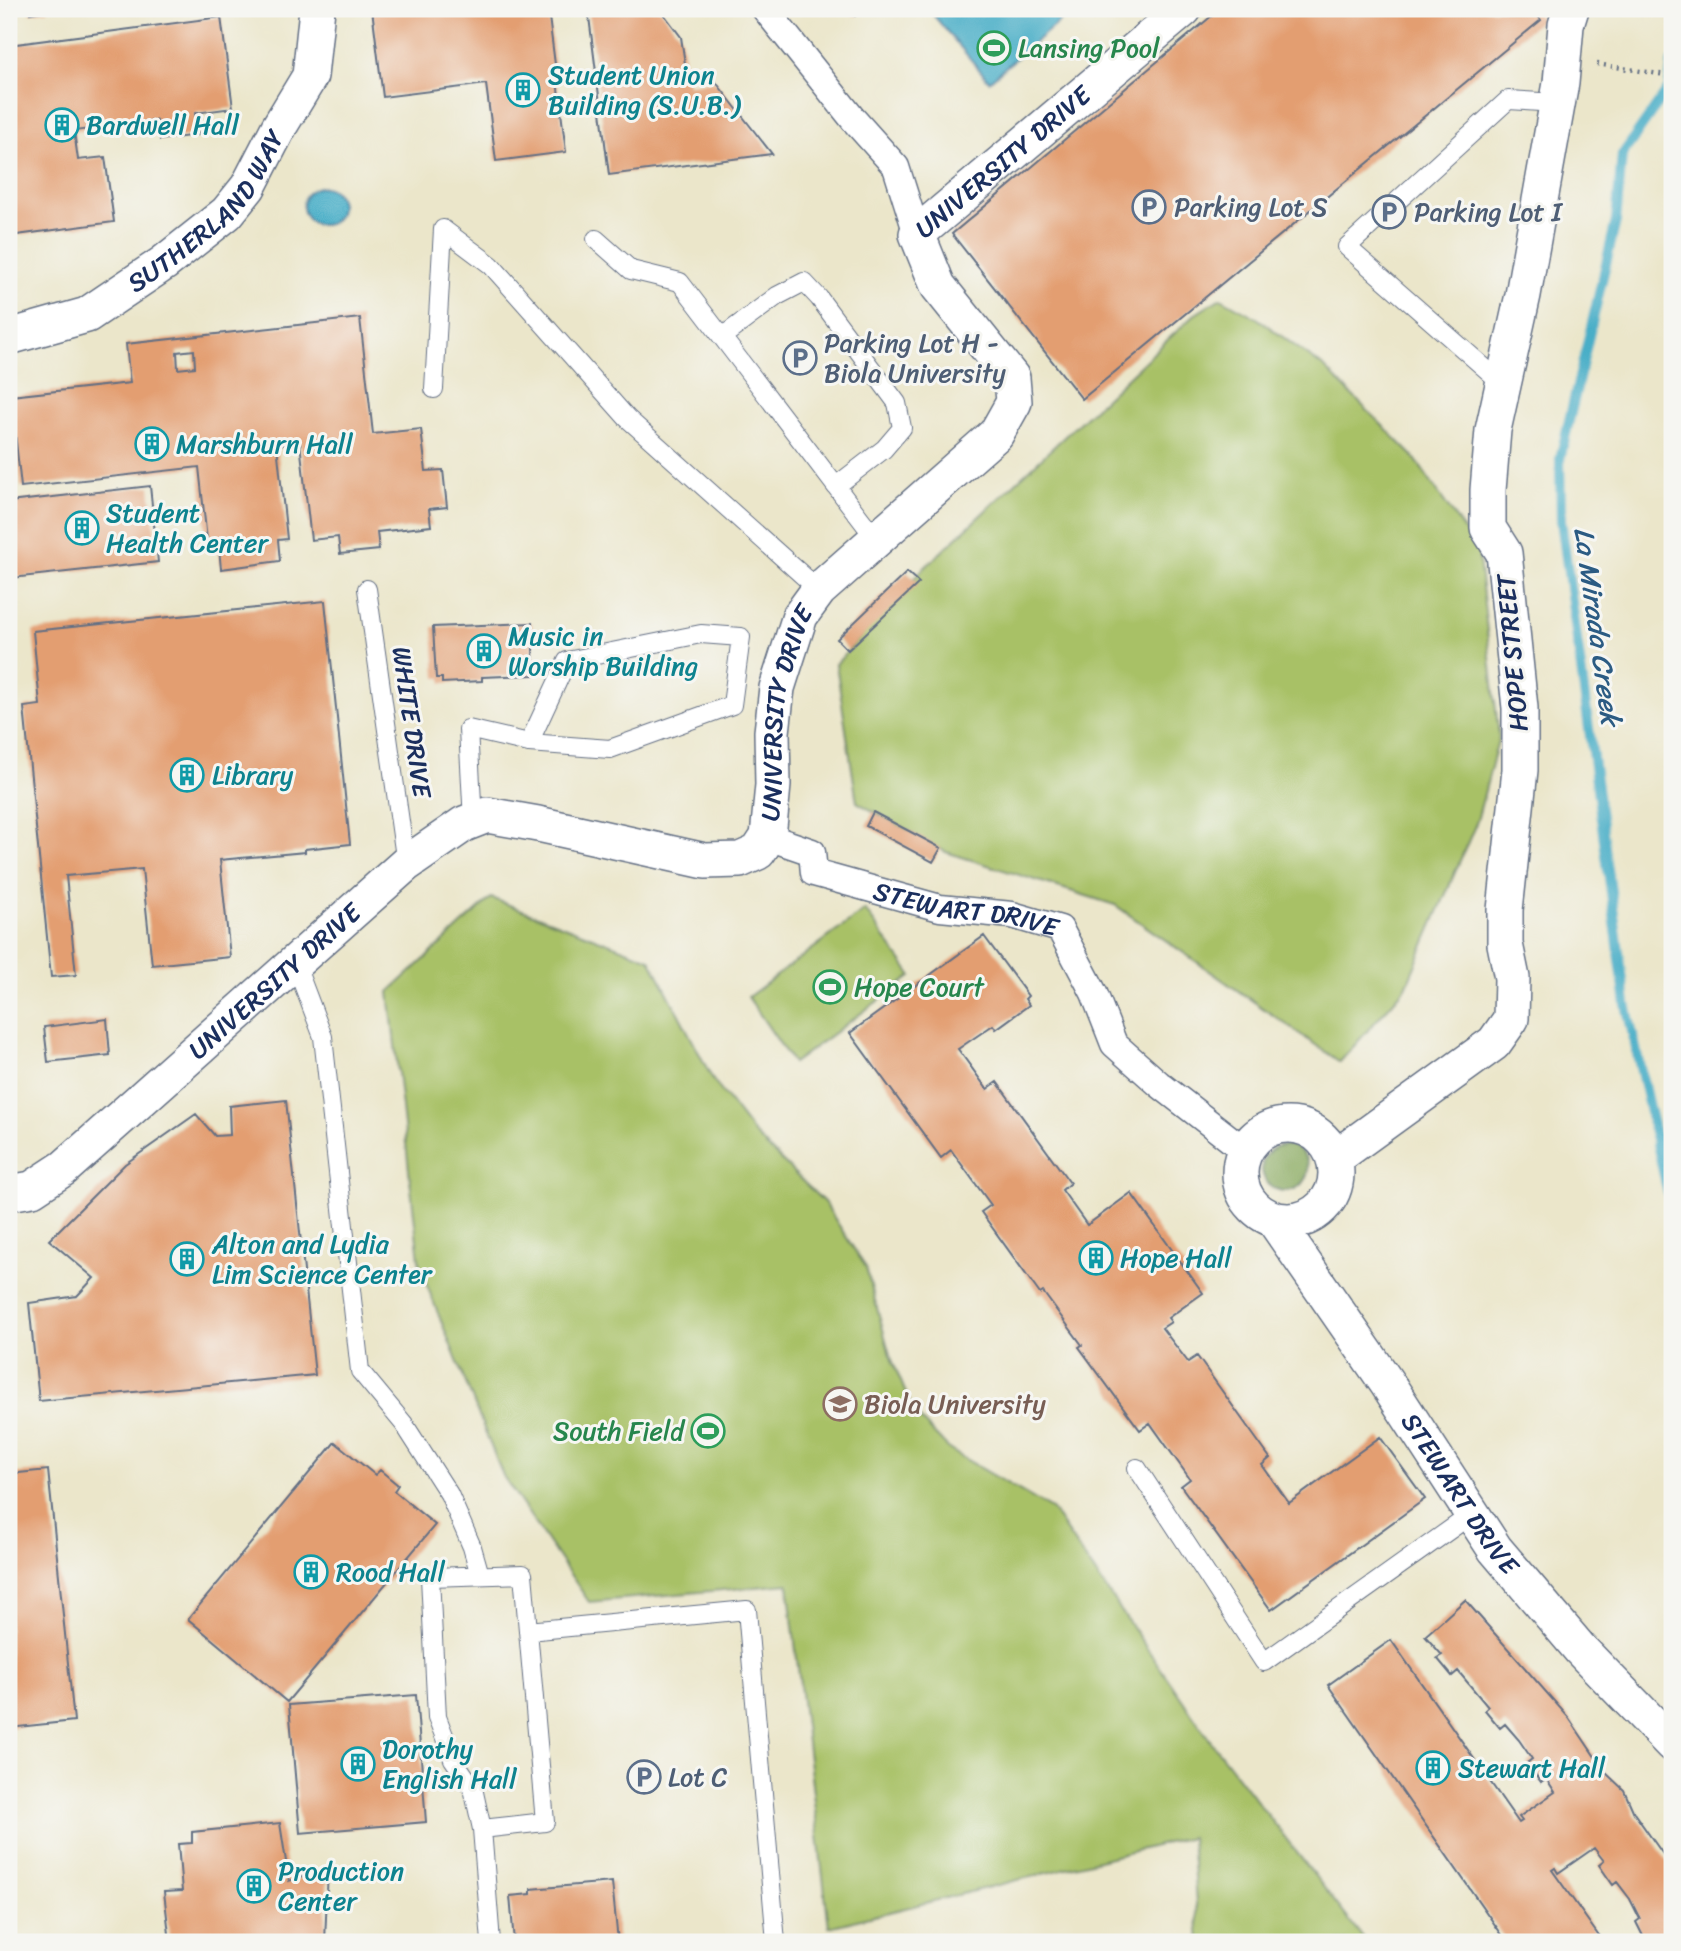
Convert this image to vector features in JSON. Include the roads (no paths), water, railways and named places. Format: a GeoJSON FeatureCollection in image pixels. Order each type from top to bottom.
{"type":"FeatureCollection","features":[{"type":"Feature","properties":{"kind":"street","name":"SUTHERLAND WAY"},"geometry":{"type":"LineString","coordinates":[[9,337],[87,314],[164,263],[227,213],[248,187],[279,127],[310,76],[317,9]]}},
{"type":"Feature","properties":{"kind":"street"},"geometry":{"type":"LineString","coordinates":[[765,9],[853,119],[896,167],[917,234]]}},
{"type":"Feature","properties":{"kind":"street","name":"UNIVERSITY DRIVE"},"geometry":{"type":"LineString","coordinates":[[9,1193],[32,1189],[64,1168],[406,863],[464,824],[487,816],[538,824],[705,861],[740,860],[758,852],[768,837],[773,785],[772,732],[777,688],[800,616],[820,590],[996,434],[1014,402],[1012,378],[938,286],[917,234],[1184,9]]}},
{"type":"Feature","properties":{"kind":"street","name":"HOPE STREET"},"geometry":{"type":"LineString","coordinates":[[1344,1152],[1494,1043],[1511,1019],[1512,978],[1505,944],[1505,910],[1520,770],[1520,708],[1504,553],[1489,528],[1488,491],[1493,430],[1523,295],[1557,103],[1566,25],[1571,9]]}},
{"type":"Feature","properties":{"kind":"street","name":"STEWART DRIVE"},"geometry":{"type":"LineString","coordinates":[[768,837],[813,852],[814,873],[940,908],[1012,915],[1060,929],[1094,993],[1114,1044],[1159,1084],[1244,1150]]}},
{"type":"Feature","properties":{"kind":"street"},"geometry":{"type":"LineString","coordinates":[[1284,1124],[1301,1125],[1344,1152],[1333,1193],[1322,1207],[1308,1217],[1291,1222],[1274,1220],[1258,1212],[1247,1199],[1240,1184],[1244,1150],[1255,1137],[1268,1128],[1284,1124]]}},
{"type":"Feature","properties":{"kind":"street","name":"STEWART DRIVE"},"geometry":{"type":"LineString","coordinates":[[1274,1220],[1387,1383],[1495,1549],[1580,1649],[1672,1744]]}},
{"type":"Feature","properties":{"kind":"lane"},"geometry":{"type":"LineString","coordinates":[[1503,384],[1347,247],[1508,100],[1557,103]]}},
{"type":"Feature","properties":{"kind":"lane"},"geometry":{"type":"LineString","coordinates":[[434,389],[443,229],[492,265],[627,418],[820,590]]}},
{"type":"Feature","properties":{"kind":"lane"},"geometry":{"type":"LineString","coordinates":[[596,239],[631,270],[680,282],[876,539]]}},
{"type":"Feature","properties":{"kind":"lane"},"geometry":{"type":"LineString","coordinates":[[722,337],[777,296],[804,282],[820,298],[897,403],[902,428],[884,449],[836,486]]}},
{"type":"Feature","properties":{"kind":"lane","name":"WHITE DRIVE"},"geometry":{"type":"LineString","coordinates":[[367,589],[406,863]]}},
{"type":"Feature","properties":{"kind":"lane"},"geometry":{"type":"LineString","coordinates":[[472,821],[468,729],[529,743],[610,750],[732,705],[741,637],[701,634],[567,661],[529,743]]}},
{"type":"Feature","properties":{"kind":"lane"},"geometry":{"type":"LineString","coordinates":[[295,963],[323,1037],[360,1371],[404,1424],[449,1494],[472,1547],[480,1575]]}},
{"type":"Feature","properties":{"kind":"lane"},"geometry":{"type":"LineString","coordinates":[[1137,1468],[1264,1662],[1472,1514]]}},
{"type":"Feature","properties":{"kind":"lane"},"geometry":{"type":"LineString","coordinates":[[482,1829],[545,1822],[523,1574],[430,1577],[437,1717],[453,1759],[473,1788],[482,1829],[491,1942]]}},
{"type":"Feature","properties":{"kind":"lane"},"geometry":{"type":"LineString","coordinates":[[528,1631],[747,1610],[776,1942]]}},
{"type":"Feature","properties":{"kind":"water","name":"Lansing Pool"},"geometry":{"type":"Polygon","coordinates":[[[943,9],[1074,9],[989,81],[934,16],[943,9]]]}},
{"type":"Feature","properties":{"kind":"water"},"geometry":{"type":"Polygon","coordinates":[[[322,187],[335,193],[341,206],[335,219],[322,225],[309,219],[303,206],[309,193],[322,187]]]}},
{"type":"Feature","properties":{"kind":"waterway","name":"La Mirada Creek"},"geometry":{"type":"LineString","coordinates":[[1672,61],[1669,88],[1622,155],[1616,221],[1560,459],[1561,520],[1626,1004],[1672,1211]]}},
{"type":"Feature","properties":{"kind":"place","name":"Lansing Pool"},"geometry":{"type":"Point","coordinates":[994,48]}},
{"type":"Feature","properties":{"kind":"place","name":"Student Union Building (S.U.B.)"},"geometry":{"type":"Point","coordinates":[523,90]}},
{"type":"Feature","properties":{"kind":"place","name":"Bardwell Hall"},"geometry":{"type":"Point","coordinates":[62,125]}},
{"type":"Feature","properties":{"kind":"place","name":"Parking Lot S"},"geometry":{"type":"Point","coordinates":[1149,207]}},
{"type":"Feature","properties":{"kind":"place","name":"Parking Lot I"},"geometry":{"type":"Point","coordinates":[1389,212]}},
{"type":"Feature","properties":{"kind":"place","name":"Parking Lot H - Biola University"},"geometry":{"type":"Point","coordinates":[800,358]}},
{"type":"Feature","properties":{"kind":"place","name":"Marshburn Hall"},"geometry":{"type":"Point","coordinates":[152,444]}},
{"type":"Feature","properties":{"kind":"place","name":"Student Health Center"},"geometry":{"type":"Point","coordinates":[82,528]}},
{"type":"Feature","properties":{"kind":"place","name":"Music in Worship Building"},"geometry":{"type":"Point","coordinates":[484,651]}},
{"type":"Feature","properties":{"kind":"place","name":"Library"},"geometry":{"type":"Point","coordinates":[187,775]}},
{"type":"Feature","properties":{"kind":"place","name":"Hope Court"},"geometry":{"type":"Point","coordinates":[830,987]}},
{"type":"Feature","properties":{"kind":"place","name":"Hope Hall"},"geometry":{"type":"Point","coordinates":[1096,1258]}},
{"type":"Feature","properties":{"kind":"place","name":"Alton and Lydia Lim Science Center"},"geometry":{"type":"Point","coordinates":[187,1259]}},
{"type":"Feature","properties":{"kind":"place","name":"Biola University"},"geometry":{"type":"Point","coordinates":[840,1404]}},
{"type":"Feature","properties":{"kind":"place","name":"South Field"},"geometry":{"type":"Point","coordinates":[708,1431]}},
{"type":"Feature","properties":{"kind":"place","name":"Rood Hall"},"geometry":{"type":"Point","coordinates":[311,1572]}},
{"type":"Feature","properties":{"kind":"place","name":"Dorothy English Hall"},"geometry":{"type":"Point","coordinates":[358,1764]}},
{"type":"Feature","properties":{"kind":"place","name":"Stewart Hall"},"geometry":{"type":"Point","coordinates":[1433,1768]}},
{"type":"Feature","properties":{"kind":"place","name":"Lot C"},"geometry":{"type":"Point","coordinates":[644,1777]}},
{"type":"Feature","properties":{"kind":"place","name":"Production Center"},"geometry":{"type":"Point","coordinates":[254,1886]}}]}
